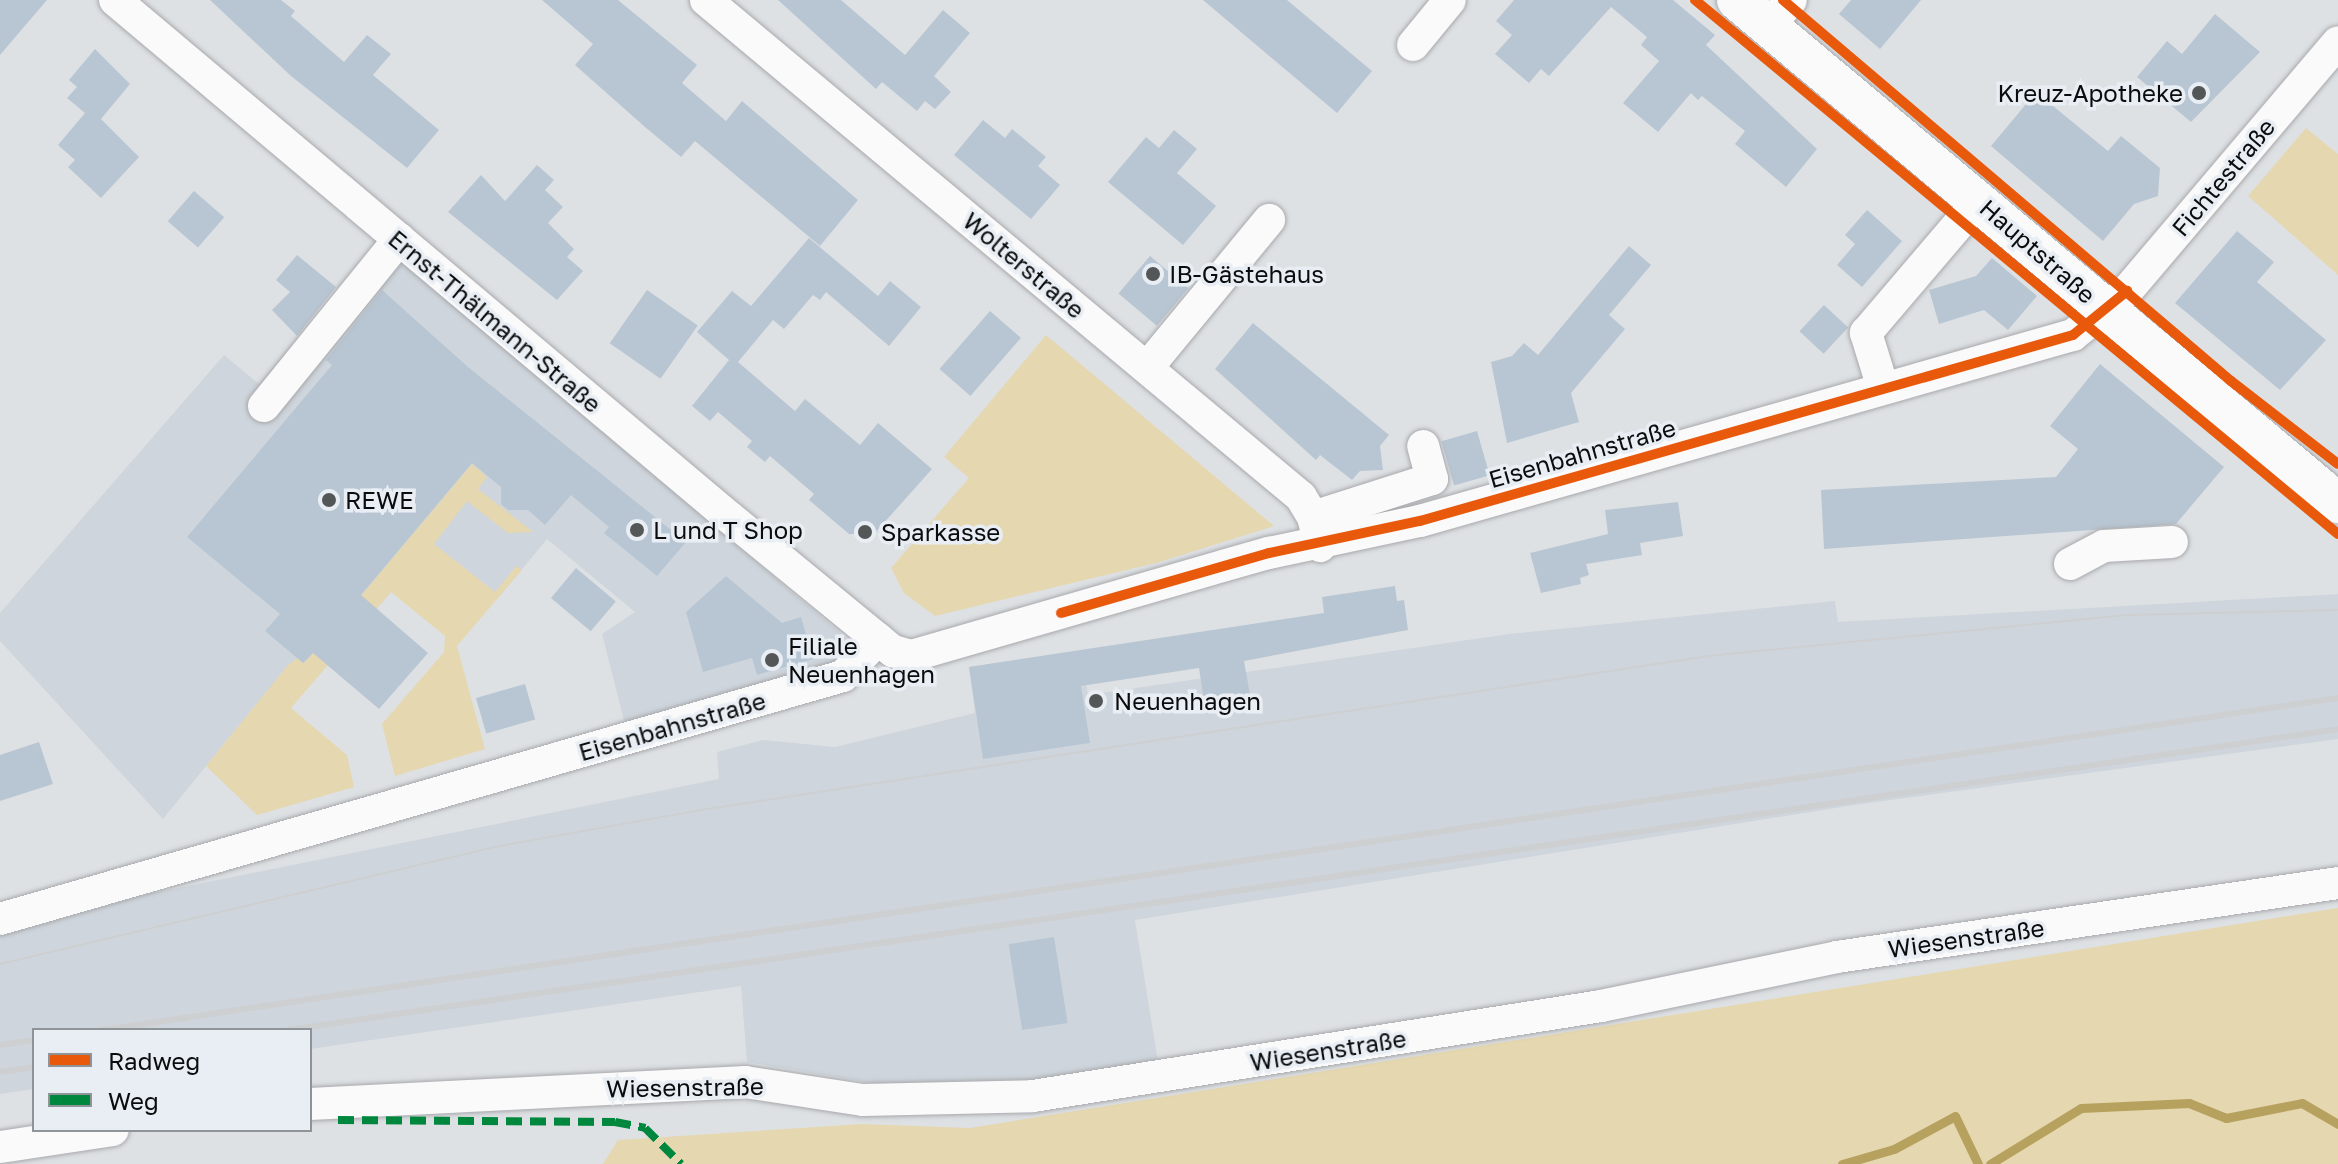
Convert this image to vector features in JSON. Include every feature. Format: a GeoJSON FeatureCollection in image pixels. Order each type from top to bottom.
{"type":"FeatureCollection","features":[{"type":"Feature","properties":{"kind":"main road","name":"Hauptstraße"},"geometry":{"type":"LineString","coordinates":[[1737,0],[1780,13],[1979,200],[2107,312],[2338,503]]}},
{"type":"Feature","properties":{"kind":"street","name":"Ernst-Thälmann-Straße"},"geometry":{"type":"LineString","coordinates":[[115,0],[878,639]]}},
{"type":"Feature","properties":{"kind":"street","name":"Wolterstraße"},"geometry":{"type":"LineString","coordinates":[[706,0],[1301,497],[1317,531]]}},
{"type":"Feature","properties":{"kind":"street"},"geometry":{"type":"LineString","coordinates":[[1413,45],[1450,0]]}},
{"type":"Feature","properties":{"kind":"street","name":"Fichtestraße"},"geometry":{"type":"LineString","coordinates":[[2107,312],[2338,42]]}},
{"type":"Feature","properties":{"kind":"street"},"geometry":{"type":"LineString","coordinates":[[1883,388],[1866,333],[1979,200]]}},
{"type":"Feature","properties":{"kind":"street"},"geometry":{"type":"LineString","coordinates":[[1147,368],[1269,220]]}},
{"type":"Feature","properties":{"kind":"street"},"geometry":{"type":"LineString","coordinates":[[264,406],[399,239]]}},
{"type":"Feature","properties":{"kind":"street","name":"Eisenbahnstraße"},"geometry":{"type":"LineString","coordinates":[[0,919],[242,840],[843,676],[878,639],[893,651],[911,656],[1269,553],[1317,531],[1442,515],[2073,335],[2107,312]]}},
{"type":"Feature","properties":{"kind":"street"},"geometry":{"type":"LineString","coordinates":[[1423,446],[1442,515]]}},
{"type":"Feature","properties":{"kind":"street"},"geometry":{"type":"LineString","coordinates":[[1317,531],[1432,479]]}},
{"type":"Feature","properties":{"kind":"street"},"geometry":{"type":"LineString","coordinates":[[2070,564],[2104,546],[2172,542]]}},
{"type":"Feature","properties":{"kind":"street","name":"Wiesenstraße"},"geometry":{"type":"LineString","coordinates":[[312,1104],[745,1082],[863,1100],[1033,1096],[1601,1006],[1837,957],[2338,883]]}},
{"type":"Feature","properties":{"kind":"street"},"geometry":{"type":"LineString","coordinates":[[0,1147],[100,1132]]}},
{"type":"Feature","properties":{"kind":"shaded area"},"geometry":{"type":"Polygon","coordinates":[[[2306,128],[2338,154],[2338,275],[2248,196],[2306,128]]]}},
{"type":"Feature","properties":{"kind":"shaded area"},"geometry":{"type":"Polygon","coordinates":[[[378,242],[846,638],[843,663],[627,732],[602,634],[635,612],[547,539],[500,596],[433,544],[290,708],[268,690],[163,819],[0,641],[0,613],[224,355],[259,384],[378,242]]]}},
{"type":"Feature","properties":{"kind":"shaded area"},"geometry":{"type":"Polygon","coordinates":[[[1046,335],[1274,526],[1156,563],[935,616],[904,593],[891,568],[969,478],[944,457],[1046,335]]]}},
{"type":"Feature","properties":{"kind":"shaded area"},"geometry":{"type":"Polygon","coordinates":[[[472,464],[487,477],[478,489],[533,532],[508,533],[467,501],[434,544],[495,592],[516,566],[522,570],[457,646],[485,749],[395,776],[382,724],[444,652],[445,636],[391,592],[291,708],[347,755],[354,787],[257,815],[206,766],[288,665],[298,658],[304,663],[472,464]]]}},
{"type":"Feature","properties":{"kind":"shaded area"},"geometry":{"type":"Polygon","coordinates":[[[2338,594],[2338,739],[1854,805],[1135,920],[1159,1068],[920,1091],[747,1062],[741,986],[312,1049],[312,1028],[32,1028],[32,1089],[0,1094],[0,924],[719,779],[717,752],[763,740],[835,747],[975,713],[969,667],[1081,651],[1088,695],[1509,634],[1835,601],[1838,622],[2338,594]]]}},
{"type":"Feature","properties":{"kind":"shaded area"},"geometry":{"type":"Polygon","coordinates":[[[2338,908],[2338,1164],[603,1164],[618,1140],[862,1124],[970,1128],[2338,908]]]}},
{"type":"Feature","properties":{"kind":"building"},"geometry":{"type":"Polygon","coordinates":[[[0,0],[47,0],[0,55],[0,0]]]}},
{"type":"Feature","properties":{"kind":"building"},"geometry":{"type":"Polygon","coordinates":[[[210,0],[281,0],[295,11],[291,16],[344,62],[367,35],[391,54],[373,75],[439,130],[407,168],[291,76],[210,0]]]}},
{"type":"Feature","properties":{"kind":"building"},"geometry":{"type":"Polygon","coordinates":[[[542,0],[618,0],[697,65],[682,83],[726,121],[742,101],[858,200],[820,246],[695,141],[681,157],[645,127],[575,65],[593,44],[542,0]]]}},
{"type":"Feature","properties":{"kind":"building"},"geometry":{"type":"Polygon","coordinates":[[[778,0],[841,0],[905,55],[943,10],[970,33],[934,76],[951,92],[935,109],[925,101],[917,111],[882,82],[876,89],[778,0]]]}},
{"type":"Feature","properties":{"kind":"building"},"geometry":{"type":"Polygon","coordinates":[[[1203,0],[1287,0],[1372,71],[1337,113],[1203,0]]]}},
{"type":"Feature","properties":{"kind":"building"},"geometry":{"type":"Polygon","coordinates":[[[1514,0],[1673,0],[1715,35],[1706,45],[1817,149],[1786,187],[1735,144],[1745,131],[1702,96],[1698,100],[1691,93],[1658,132],[1623,103],[1659,61],[1641,45],[1647,37],[1611,7],[1549,76],[1541,69],[1529,83],[1495,54],[1512,35],[1496,21],[1514,0]]]}},
{"type":"Feature","properties":{"kind":"building"},"geometry":{"type":"Polygon","coordinates":[[[1851,0],[1921,0],[1880,49],[1839,14],[1851,0]]]}},
{"type":"Feature","properties":{"kind":"building"},"geometry":{"type":"Polygon","coordinates":[[[2215,14],[2260,52],[2191,122],[2137,77],[2167,41],[2182,54],[2215,14]]]}},
{"type":"Feature","properties":{"kind":"building"},"geometry":{"type":"Polygon","coordinates":[[[95,49],[130,84],[101,119],[139,157],[101,198],[68,167],[75,160],[58,145],[85,113],[67,98],[77,87],[69,80],[95,49]]]}},
{"type":"Feature","properties":{"kind":"building"},"geometry":{"type":"Polygon","coordinates":[[[2036,92],[2108,151],[2121,136],[2160,168],[2158,196],[2134,204],[2103,241],[1991,146],[2036,92]]]}},
{"type":"Feature","properties":{"kind":"building"},"geometry":{"type":"Polygon","coordinates":[[[983,120],[1005,138],[1012,129],[1046,157],[1038,166],[1060,185],[1031,219],[954,155],[983,120]]]}},
{"type":"Feature","properties":{"kind":"building"},"geometry":{"type":"Polygon","coordinates":[[[1174,130],[1197,149],[1177,173],[1216,206],[1183,245],[1108,182],[1146,137],[1159,148],[1174,130]]]}},
{"type":"Feature","properties":{"kind":"building"},"geometry":{"type":"Polygon","coordinates":[[[537,165],[554,180],[545,190],[563,207],[548,223],[574,249],[567,257],[583,271],[557,300],[448,212],[481,175],[505,201],[537,165]]]}},
{"type":"Feature","properties":{"kind":"building"},"geometry":{"type":"Polygon","coordinates":[[[194,191],[224,217],[198,247],[168,221],[194,191]]]}},
{"type":"Feature","properties":{"kind":"building"},"geometry":{"type":"Polygon","coordinates":[[[1867,210],[1902,241],[1862,287],[1837,265],[1855,244],[1845,235],[1867,210]]]}},
{"type":"Feature","properties":{"kind":"building"},"geometry":{"type":"Polygon","coordinates":[[[2237,231],[2274,262],[2257,282],[2326,340],[2280,390],[2175,303],[2237,231]]]}},
{"type":"Feature","properties":{"kind":"building"},"geometry":{"type":"Polygon","coordinates":[[[809,238],[878,296],[890,281],[921,307],[889,346],[826,292],[820,300],[813,295],[784,329],[773,320],[738,362],[795,411],[805,399],[860,445],[878,423],[932,469],[874,534],[849,534],[809,500],[814,494],[770,456],[765,462],[747,447],[752,441],[718,412],[710,421],[692,406],[729,360],[697,332],[732,291],[751,306],[809,238]]]}},
{"type":"Feature","properties":{"kind":"building"},"geometry":{"type":"Polygon","coordinates":[[[1629,246],[1651,265],[1609,315],[1625,329],[1571,393],[1579,422],[1507,443],[1491,362],[1512,356],[1524,343],[1538,355],[1629,246]]]}},
{"type":"Feature","properties":{"kind":"building"},"geometry":{"type":"Polygon","coordinates":[[[297,255],[336,287],[297,336],[272,310],[290,292],[276,280],[297,255]]]}},
{"type":"Feature","properties":{"kind":"building","name":"IB-Gästehaus"},"geometry":{"type":"Polygon","coordinates":[[[1150,256],[1188,288],[1157,326],[1119,294],[1150,256]]]}},
{"type":"Feature","properties":{"kind":"building"},"geometry":{"type":"Polygon","coordinates":[[[1992,258],[2037,296],[2008,330],[1984,310],[1939,324],[1929,290],[1976,276],[1992,258]]]}},
{"type":"Feature","properties":{"kind":"building","name":"REWE"},"geometry":{"type":"Polygon","coordinates":[[[382,290],[468,367],[686,542],[657,576],[604,533],[609,527],[571,495],[545,525],[528,510],[508,510],[501,504],[501,487],[472,463],[361,595],[428,653],[379,709],[313,653],[303,663],[265,631],[280,614],[187,537],[332,365],[326,360],[382,290]]]}},
{"type":"Feature","properties":{"kind":"building"},"geometry":{"type":"Polygon","coordinates":[[[647,290],[698,326],[661,379],[610,343],[647,290]]]}},
{"type":"Feature","properties":{"kind":"building"},"geometry":{"type":"Polygon","coordinates":[[[1824,305],[1848,328],[1824,354],[1799,331],[1824,305]]]}},
{"type":"Feature","properties":{"kind":"building"},"geometry":{"type":"Polygon","coordinates":[[[990,311],[1021,338],[970,396],[939,369],[990,311]]]}},
{"type":"Feature","properties":{"kind":"building"},"geometry":{"type":"Polygon","coordinates":[[[1253,323],[1389,435],[1380,446],[1383,470],[1360,471],[1352,480],[1320,455],[1316,460],[1215,369],[1253,323]]]}},
{"type":"Feature","properties":{"kind":"building"},"geometry":{"type":"Polygon","coordinates":[[[2100,364],[2224,467],[2176,524],[1824,549],[1821,490],[2056,477],[2078,449],[2050,426],[2100,364]]]}},
{"type":"Feature","properties":{"kind":"building"},"geometry":{"type":"Polygon","coordinates":[[[1477,431],[1490,475],[1454,485],[1441,441],[1477,431]]]}},
{"type":"Feature","properties":{"kind":"building"},"geometry":{"type":"Polygon","coordinates":[[[1678,502],[1683,536],[1640,543],[1642,555],[1586,564],[1589,575],[1580,578],[1581,584],[1541,593],[1530,553],[1608,534],[1605,510],[1678,502]]]}},
{"type":"Feature","properties":{"kind":"building"},"geometry":{"type":"Polygon","coordinates":[[[576,568],[616,601],[591,631],[551,598],[576,568]]]}},
{"type":"Feature","properties":{"kind":"building"},"geometry":{"type":"Polygon","coordinates":[[[726,576],[782,623],[801,617],[813,659],[757,675],[752,658],[703,672],[686,612],[726,576]]]}},
{"type":"Feature","properties":{"kind":"building"},"geometry":{"type":"Polygon","coordinates":[[[1395,586],[1397,601],[1404,600],[1408,630],[1244,661],[1252,706],[1206,714],[1199,668],[1081,686],[1090,743],[983,759],[969,667],[1324,613],[1322,597],[1395,586]]]}},
{"type":"Feature","properties":{"kind":"building"},"geometry":{"type":"Polygon","coordinates":[[[525,684],[535,720],[486,734],[476,698],[525,684]]]}},
{"type":"Feature","properties":{"kind":"building"},"geometry":{"type":"Polygon","coordinates":[[[39,742],[53,784],[0,801],[0,755],[39,742]]]}},
{"type":"Feature","properties":{"kind":"building"},"geometry":{"type":"Polygon","coordinates":[[[1054,937],[1068,1023],[1022,1030],[1009,944],[1054,937]]]}},
{"type":"Feature","properties":{"kind":"waterway"},"geometry":{"type":"LineString","coordinates":[[1990,1164],[2081,1108],[2189,1103],[2226,1118],[2302,1103],[2338,1124]]}},
{"type":"Feature","properties":{"kind":"waterway"},"geometry":{"type":"LineString","coordinates":[[1842,1164],[1894,1149],[1955,1116],[1978,1164]]}},
{"type":"Feature","properties":{"kind":"tram line"},"geometry":{"type":"LineString","coordinates":[[0,964],[499,846],[701,810],[1709,656],[2129,615],[2338,610]]}},
{"type":"Feature","properties":{"kind":"railway"},"geometry":{"type":"LineString","coordinates":[[116,1028],[2338,698]]}},
{"type":"Feature","properties":{"kind":"railway"},"geometry":{"type":"LineString","coordinates":[[302,1028],[2338,729]]}},
{"type":"Feature","properties":{"kind":"railway"},"geometry":{"type":"LineString","coordinates":[[0,1045],[32,1040]]}},
{"type":"Feature","properties":{"kind":"railway"},"geometry":{"type":"LineString","coordinates":[[0,1072],[32,1067]]}},
{"type":"Feature","properties":{"kind":"marked path"},"geometry":{"type":"LineString","coordinates":[[338,1120],[615,1122],[645,1128],[681,1164]]}},
{"type":"Feature","properties":{"kind":"cycle path"},"geometry":{"type":"LineString","coordinates":[[1695,0],[2338,534]]}},
{"type":"Feature","properties":{"kind":"cycle path"},"geometry":{"type":"LineString","coordinates":[[1783,0],[2231,381],[2338,464]]}},
{"type":"Feature","properties":{"kind":"cycle path"},"geometry":{"type":"LineString","coordinates":[[1061,613],[1269,553],[1420,521],[2073,335],[2127,291]]}},
{"type":"Feature","properties":{"kind":"place","name":"Kreuz-Apotheke"},"geometry":{"type":"Point","coordinates":[2199,93]}},
{"type":"Feature","properties":{"kind":"place","name":"IB-Gästehaus"},"geometry":{"type":"Point","coordinates":[1153,274]}},
{"type":"Feature","properties":{"kind":"place","name":"REWE"},"geometry":{"type":"Point","coordinates":[329,500]}},
{"type":"Feature","properties":{"kind":"place","name":"L und T Shop"},"geometry":{"type":"Point","coordinates":[637,530]}},
{"type":"Feature","properties":{"kind":"place","name":"Sparkasse"},"geometry":{"type":"Point","coordinates":[865,532]}},
{"type":"Feature","properties":{"kind":"place","name":"Filiale Neuenhagen"},"geometry":{"type":"Point","coordinates":[772,660]}},
{"type":"Feature","properties":{"kind":"place","name":"Neuenhagen"},"geometry":{"type":"Point","coordinates":[1096,701]}}]}
